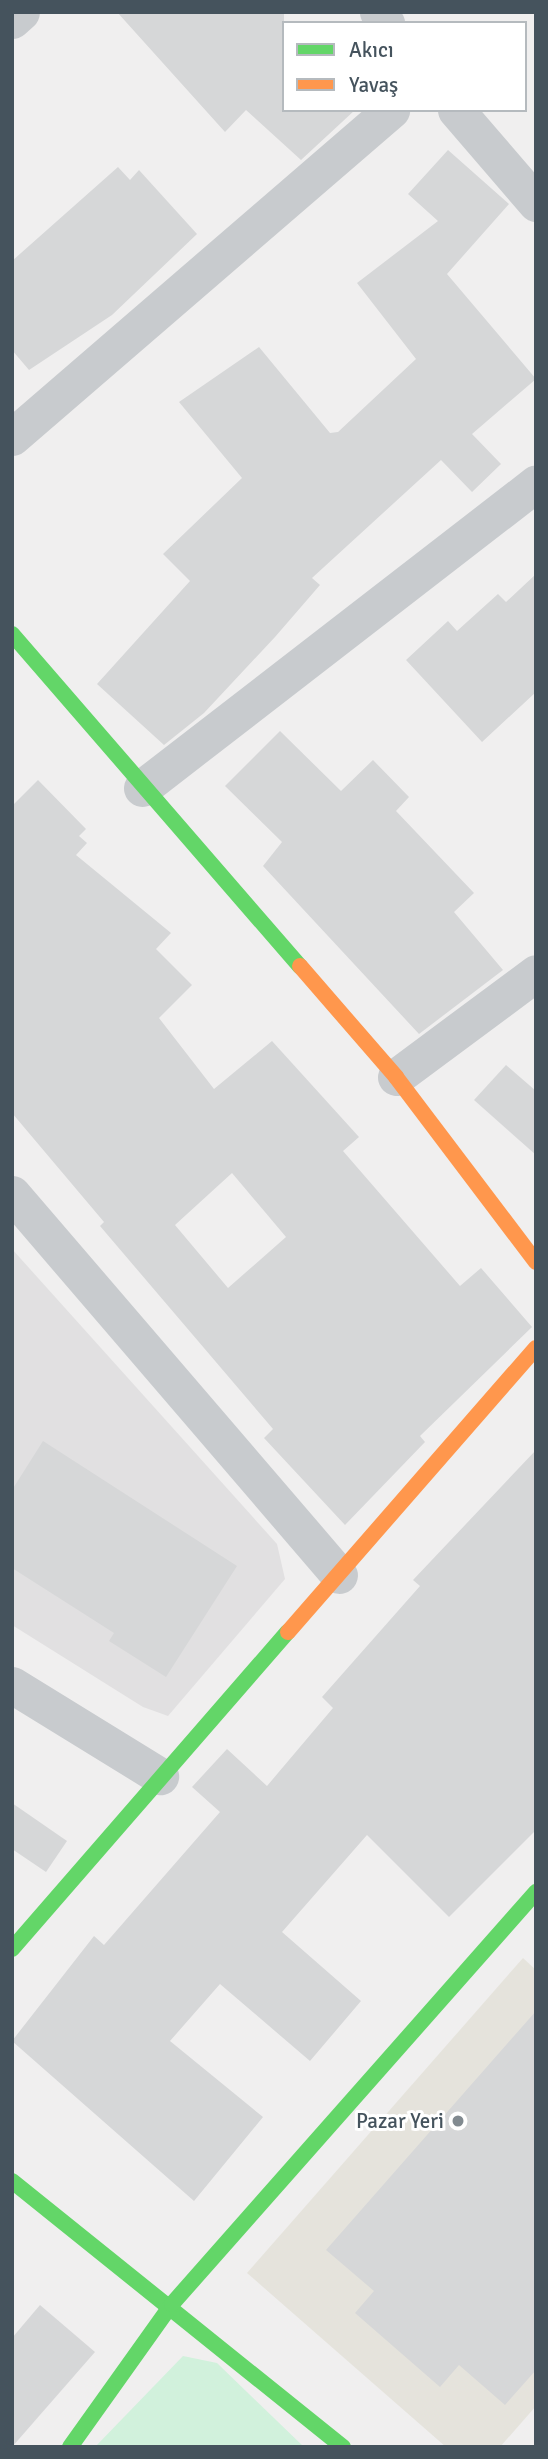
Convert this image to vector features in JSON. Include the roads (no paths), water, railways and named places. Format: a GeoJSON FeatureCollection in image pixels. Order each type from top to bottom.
{"type":"FeatureCollection","features":[{"type":"Feature","properties":{"kind":"street"},"geometry":{"type":"LineString","coordinates":[[12,20],[21,12]]}},
{"type":"Feature","properties":{"kind":"street"},"geometry":{"type":"LineString","coordinates":[[12,437],[389,112]]}},
{"type":"Feature","properties":{"kind":"street"},"geometry":{"type":"LineString","coordinates":[[458,112],[536,203]]}},
{"type":"Feature","properties":{"kind":"street"},"geometry":{"type":"LineString","coordinates":[[142,788],[536,483]]}},
{"type":"Feature","properties":{"kind":"street"},"geometry":{"type":"LineString","coordinates":[[12,634],[142,788],[396,1077],[536,1262]]}},
{"type":"Feature","properties":{"kind":"street"},"geometry":{"type":"LineString","coordinates":[[396,1077],[536,973]]}},
{"type":"Feature","properties":{"kind":"street"},"geometry":{"type":"LineString","coordinates":[[12,1194],[338,1575]]}},
{"type":"Feature","properties":{"kind":"street"},"geometry":{"type":"LineString","coordinates":[[12,1948],[536,1348]]}},
{"type":"Feature","properties":{"kind":"street"},"geometry":{"type":"LineString","coordinates":[[12,1685],[160,1776]]}},
{"type":"Feature","properties":{"kind":"street"},"geometry":{"type":"LineString","coordinates":[[70,2447],[172,2304],[534,1899]]}},
{"type":"Feature","properties":{"kind":"street"},"geometry":{"type":"LineString","coordinates":[[12,2182],[172,2304],[343,2447]]}},
{"type":"Feature","properties":{"kind":"place","name":"Pazar Yeri"},"geometry":{"type":"Point","coordinates":[458,2121]}}]}
